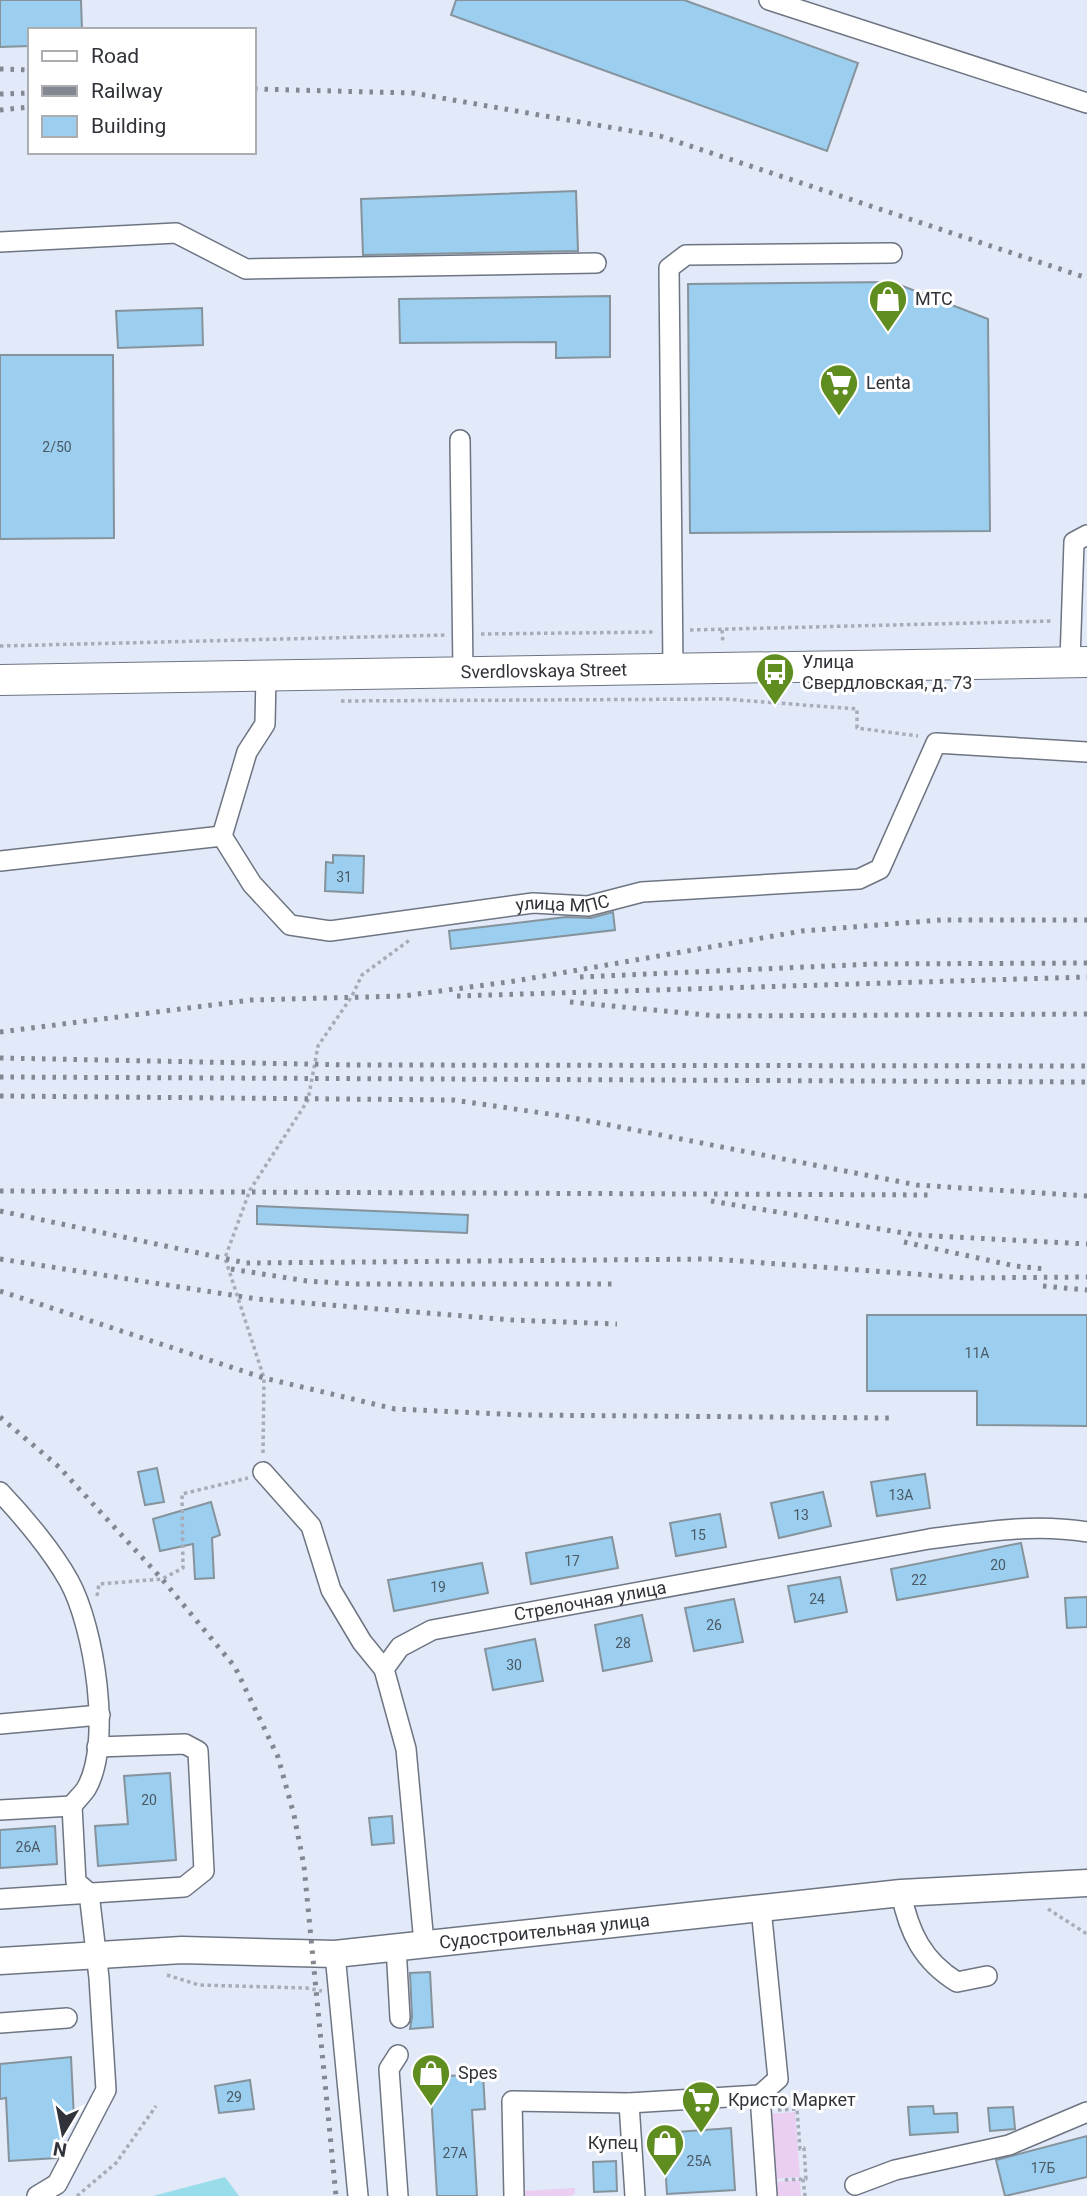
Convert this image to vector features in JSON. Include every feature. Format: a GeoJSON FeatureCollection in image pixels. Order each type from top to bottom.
{"type":"FeatureCollection","features":[{"type":"Feature","properties":{"kind":"highway","name":"Sverdlovskaya Street"},"geometry":{"type":"LineString","coordinates":[[0,680],[1079,662]]}},
{"type":"Feature","properties":{"kind":"main road","name":"Судостроительная улица"},"geometry":{"type":"LineString","coordinates":[[0,1961],[182,1950],[335,1954],[901,1894],[1087,1883]]}},
{"type":"Feature","properties":{"kind":"street"},"geometry":{"type":"LineString","coordinates":[[769,0],[1087,103]]}},
{"type":"Feature","properties":{"kind":"street"},"geometry":{"type":"LineString","coordinates":[[0,242],[176,233],[246,269],[596,263]]}},
{"type":"Feature","properties":{"kind":"street"},"geometry":{"type":"LineString","coordinates":[[673,669],[669,268],[686,255],[892,253]]}},
{"type":"Feature","properties":{"kind":"street"},"geometry":{"type":"LineString","coordinates":[[460,440],[464,672]]}},
{"type":"Feature","properties":{"kind":"street"},"geometry":{"type":"LineString","coordinates":[[1079,662],[1074,620],[1074,542],[1087,535]]}},
{"type":"Feature","properties":{"kind":"street"},"geometry":{"type":"LineString","coordinates":[[0,861],[222,836],[247,751],[265,724],[265,675]]}},
{"type":"Feature","properties":{"kind":"street"},"geometry":{"type":"LineString","coordinates":[[936,743],[1087,752]]}},
{"type":"Feature","properties":{"kind":"street","name":"улица МПС"},"geometry":{"type":"LineString","coordinates":[[222,836],[252,884],[290,925],[330,931],[533,903],[587,906],[642,892],[859,879],[880,869],[936,743]]}},
{"type":"Feature","properties":{"kind":"street"},"geometry":{"type":"LineString","coordinates":[[263,1472],[311,1526],[331,1590],[362,1643],[384,1669],[406,1749],[424,1943]]}},
{"type":"Feature","properties":{"kind":"street"},"geometry":{"type":"LineString","coordinates":[[0,1492],[69,1581],[90,1632],[100,1715],[97,1747],[87,1788],[72,1806],[76,1882],[89,1893],[106,2091],[57,2184],[37,2196]]}},
{"type":"Feature","properties":{"kind":"street","name":"Стрелочная улица"},"geometry":{"type":"LineString","coordinates":[[384,1669],[400,1647],[432,1630],[929,1539],[1012,1528],[1062,1528],[1087,1532]]}},
{"type":"Feature","properties":{"kind":"street"},"geometry":{"type":"LineString","coordinates":[[0,1724],[100,1715]]}},
{"type":"Feature","properties":{"kind":"street"},"geometry":{"type":"LineString","coordinates":[[0,1899],[184,1887],[204,1871],[198,1751],[185,1744],[97,1747]]}},
{"type":"Feature","properties":{"kind":"street"},"geometry":{"type":"LineString","coordinates":[[0,1810],[72,1806]]}},
{"type":"Feature","properties":{"kind":"street"},"geometry":{"type":"LineString","coordinates":[[901,1894],[910,1932],[929,1961],[957,1982],[987,1976]]}},
{"type":"Feature","properties":{"kind":"street"},"geometry":{"type":"LineString","coordinates":[[761,1908],[778,2079],[761,2103],[771,2188]]}},
{"type":"Feature","properties":{"kind":"street"},"geometry":{"type":"LineString","coordinates":[[396,1946],[400,2018]]}},
{"type":"Feature","properties":{"kind":"street"},"geometry":{"type":"LineString","coordinates":[[335,1954],[358,2196]]}},
{"type":"Feature","properties":{"kind":"street"},"geometry":{"type":"LineString","coordinates":[[0,2023],[67,2018]]}},
{"type":"Feature","properties":{"kind":"street"},"geometry":{"type":"LineString","coordinates":[[398,2055],[389,2069],[398,2196]]}},
{"type":"Feature","properties":{"kind":"street"},"geometry":{"type":"LineString","coordinates":[[514,2196],[512,2101],[761,2103]]}},
{"type":"Feature","properties":{"kind":"street"},"geometry":{"type":"LineString","coordinates":[[629,2103],[635,2196]]}},
{"type":"Feature","properties":{"kind":"street"},"geometry":{"type":"LineString","coordinates":[[855,2185],[895,2170],[1009,2145],[1087,2112]]}},
{"type":"Feature","properties":{"kind":"path"},"geometry":{"type":"LineString","coordinates":[[689,631],[1074,620]]}},
{"type":"Feature","properties":{"kind":"path"},"geometry":{"type":"LineString","coordinates":[[722,630],[723,645]]}},
{"type":"Feature","properties":{"kind":"path"},"geometry":{"type":"LineString","coordinates":[[0,646],[464,634],[658,632]]}},
{"type":"Feature","properties":{"kind":"path"},"geometry":{"type":"LineString","coordinates":[[332,700],[725,699],[858,709],[857,728],[911,733],[936,743]]}},
{"type":"Feature","properties":{"kind":"path"},"geometry":{"type":"LineString","coordinates":[[90,1632],[99,1584],[162,1579],[183,1568],[182,1494],[236,1483],[263,1472],[264,1378],[225,1258],[250,1190],[309,1100],[317,1046],[352,996],[362,975],[410,941],[432,916]]}},
{"type":"Feature","properties":{"kind":"path"},"geometry":{"type":"LineString","coordinates":[[164,1974],[199,1985],[339,1991]]}},
{"type":"Feature","properties":{"kind":"path"},"geometry":{"type":"LineString","coordinates":[[761,2103],[797,2109],[800,2149],[804,2148],[806,2179],[771,2188]]}},
{"type":"Feature","properties":{"kind":"path"},"geometry":{"type":"LineString","coordinates":[[77,2196],[116,2163],[156,2106]]}},
{"type":"Feature","properties":{"kind":"path"},"geometry":{"type":"LineString","coordinates":[[803,2179],[805,2196]]}},
{"type":"Feature","properties":{"kind":"shaded area"},"geometry":{"type":"Polygon","coordinates":[[[795,2112],[800,2177],[775,2179],[770,2114],[795,2112]]]}},
{"type":"Feature","properties":{"kind":"shaded area"},"geometry":{"type":"Polygon","coordinates":[[[800,2180],[801,2196],[777,2196],[775,2182],[800,2180]]]}},
{"type":"Feature","properties":{"kind":"shaded area"},"geometry":{"type":"Polygon","coordinates":[[[575,2188],[575,2194],[570,2196],[523,2196],[523,2191],[575,2188]]]}},
{"type":"Feature","properties":{"kind":"water"},"geometry":{"type":"Polygon","coordinates":[[[225,2177],[239,2196],[153,2196],[225,2177]]]}},
{"type":"Feature","properties":{"kind":"building"},"geometry":{"type":"Polygon","coordinates":[[[0,0],[81,0],[82,28],[28,28],[28,46],[0,47],[0,0]]]}},
{"type":"Feature","properties":{"kind":"building"},"geometry":{"type":"Polygon","coordinates":[[[456,0],[684,0],[858,63],[827,151],[451,15],[456,0]]]}},
{"type":"Feature","properties":{"kind":"building"},"geometry":{"type":"Polygon","coordinates":[[[576,191],[578,251],[363,255],[361,199],[576,191]]]}},
{"type":"Feature","properties":{"kind":"building","name":"Lenta"},"geometry":{"type":"Polygon","coordinates":[[[892,282],[988,319],[990,531],[690,533],[688,284],[892,282]]]}},
{"type":"Feature","properties":{"kind":"building"},"geometry":{"type":"Polygon","coordinates":[[[610,296],[610,357],[556,358],[556,342],[400,343],[399,299],[610,296]]]}},
{"type":"Feature","properties":{"kind":"building"},"geometry":{"type":"Polygon","coordinates":[[[202,308],[203,345],[118,348],[116,311],[202,308]]]}},
{"type":"Feature","properties":{"kind":"building"},"geometry":{"type":"Polygon","coordinates":[[[0,355],[113,355],[114,538],[0,539],[0,355]]]}},
{"type":"Feature","properties":{"kind":"building"},"geometry":{"type":"Polygon","coordinates":[[[333,855],[364,856],[363,893],[325,891],[326,862],[333,863],[333,855]]]}},
{"type":"Feature","properties":{"kind":"building"},"geometry":{"type":"Polygon","coordinates":[[[613,912],[615,930],[451,949],[449,931],[566,917],[591,918],[613,912]]]}},
{"type":"Feature","properties":{"kind":"building"},"geometry":{"type":"Polygon","coordinates":[[[257,1206],[468,1215],[467,1233],[257,1224],[257,1206]]]}},
{"type":"Feature","properties":{"kind":"building"},"geometry":{"type":"Polygon","coordinates":[[[867,1315],[1087,1315],[1087,1426],[977,1425],[977,1391],[867,1391],[867,1315]]]}},
{"type":"Feature","properties":{"kind":"building"},"geometry":{"type":"Polygon","coordinates":[[[157,1468],[164,1502],[145,1505],[138,1472],[157,1468]]]}},
{"type":"Feature","properties":{"kind":"building"},"geometry":{"type":"Polygon","coordinates":[[[925,1474],[930,1508],[877,1516],[871,1482],[925,1474]]]}},
{"type":"Feature","properties":{"kind":"building"},"geometry":{"type":"Polygon","coordinates":[[[823,1492],[831,1526],[779,1538],[771,1503],[823,1492]]]}},
{"type":"Feature","properties":{"kind":"building"},"geometry":{"type":"Polygon","coordinates":[[[211,1502],[220,1535],[212,1538],[214,1578],[195,1579],[193,1544],[160,1551],[153,1519],[211,1502]]]}},
{"type":"Feature","properties":{"kind":"building"},"geometry":{"type":"Polygon","coordinates":[[[720,1514],[726,1547],[676,1556],[670,1523],[720,1514]]]}},
{"type":"Feature","properties":{"kind":"building"},"geometry":{"type":"Polygon","coordinates":[[[612,1537],[618,1568],[531,1584],[526,1553],[612,1537]]]}},
{"type":"Feature","properties":{"kind":"building"},"geometry":{"type":"Polygon","coordinates":[[[1021,1543],[1028,1577],[897,1600],[891,1569],[1021,1543]]]}},
{"type":"Feature","properties":{"kind":"building"},"geometry":{"type":"Polygon","coordinates":[[[482,1563],[488,1593],[394,1611],[388,1580],[482,1563]]]}},
{"type":"Feature","properties":{"kind":"building"},"geometry":{"type":"Polygon","coordinates":[[[840,1577],[847,1612],[795,1622],[788,1586],[840,1577]]]}},
{"type":"Feature","properties":{"kind":"building"},"geometry":{"type":"Polygon","coordinates":[[[1087,1597],[1087,1627],[1067,1628],[1065,1598],[1087,1597]]]}},
{"type":"Feature","properties":{"kind":"building"},"geometry":{"type":"Polygon","coordinates":[[[734,1599],[743,1642],[694,1651],[685,1608],[734,1599]]]}},
{"type":"Feature","properties":{"kind":"building"},"geometry":{"type":"Polygon","coordinates":[[[642,1615],[652,1661],[603,1671],[595,1625],[642,1615]]]}},
{"type":"Feature","properties":{"kind":"building"},"geometry":{"type":"Polygon","coordinates":[[[535,1639],[543,1681],[493,1690],[485,1649],[535,1639]]]}},
{"type":"Feature","properties":{"kind":"building"},"geometry":{"type":"Polygon","coordinates":[[[170,1773],[176,1860],[98,1866],[95,1826],[128,1824],[124,1776],[170,1773]]]}},
{"type":"Feature","properties":{"kind":"building"},"geometry":{"type":"Polygon","coordinates":[[[392,1816],[394,1843],[372,1845],[369,1818],[392,1816]]]}},
{"type":"Feature","properties":{"kind":"building"},"geometry":{"type":"Polygon","coordinates":[[[55,1826],[57,1864],[0,1868],[0,1830],[55,1826]]]}},
{"type":"Feature","properties":{"kind":"building"},"geometry":{"type":"Polygon","coordinates":[[[430,1972],[433,2027],[410,2029],[410,1973],[430,1972]]]}},
{"type":"Feature","properties":{"kind":"building"},"geometry":{"type":"Polygon","coordinates":[[[71,2057],[74,2119],[60,2119],[62,2149],[57,2158],[9,2161],[6,2098],[0,2099],[0,2064],[71,2057]]]}},
{"type":"Feature","properties":{"kind":"building"},"geometry":{"type":"Polygon","coordinates":[[[483,2074],[485,2109],[472,2110],[477,2196],[437,2196],[430,2077],[483,2074]]]}},
{"type":"Feature","properties":{"kind":"building"},"geometry":{"type":"Polygon","coordinates":[[[250,2080],[254,2109],[219,2113],[215,2086],[250,2080]]]}},
{"type":"Feature","properties":{"kind":"building"},"geometry":{"type":"Polygon","coordinates":[[[933,2106],[934,2114],[957,2113],[958,2132],[910,2135],[908,2107],[933,2106]]]}},
{"type":"Feature","properties":{"kind":"building"},"geometry":{"type":"Polygon","coordinates":[[[1013,2107],[1015,2129],[990,2131],[988,2108],[1013,2107]]]}},
{"type":"Feature","properties":{"kind":"building"},"geometry":{"type":"Polygon","coordinates":[[[731,2128],[735,2190],[667,2194],[663,2133],[731,2128]]]}},
{"type":"Feature","properties":{"kind":"building"},"geometry":{"type":"Polygon","coordinates":[[[1087,2136],[1087,2177],[1005,2196],[996,2160],[1087,2136]]]}},
{"type":"Feature","properties":{"kind":"building"},"geometry":{"type":"Polygon","coordinates":[[[616,2161],[617,2191],[594,2192],[593,2162],[616,2161]]]}},
{"type":"Feature","properties":{"kind":"railway"},"geometry":{"type":"LineString","coordinates":[[0,69],[28,70]]}},
{"type":"Feature","properties":{"kind":"railway"},"geometry":{"type":"LineString","coordinates":[[256,89],[413,93],[660,136],[1087,278]]}},
{"type":"Feature","properties":{"kind":"railway"},"geometry":{"type":"LineString","coordinates":[[0,94],[28,93]]}},
{"type":"Feature","properties":{"kind":"railway"},"geometry":{"type":"LineString","coordinates":[[0,110],[28,107]]}},
{"type":"Feature","properties":{"kind":"railway"},"geometry":{"type":"LineString","coordinates":[[0,1032],[251,1000],[403,996],[515,981],[802,931],[941,920],[1087,920]]}},
{"type":"Feature","properties":{"kind":"railway"},"geometry":{"type":"LineString","coordinates":[[580,977],[874,964],[1087,963]]}},
{"type":"Feature","properties":{"kind":"railway"},"geometry":{"type":"LineString","coordinates":[[457,996],[1087,977]]}},
{"type":"Feature","properties":{"kind":"railway"},"geometry":{"type":"LineString","coordinates":[[570,1002],[717,1016],[1087,1014]]}},
{"type":"Feature","properties":{"kind":"railway"},"geometry":{"type":"LineString","coordinates":[[0,1058],[354,1065],[1087,1066]]}},
{"type":"Feature","properties":{"kind":"railway"},"geometry":{"type":"LineString","coordinates":[[0,1077],[1087,1082]]}},
{"type":"Feature","properties":{"kind":"railway"},"geometry":{"type":"LineString","coordinates":[[0,1096],[453,1100],[563,1116],[917,1185],[1087,1196]]}},
{"type":"Feature","properties":{"kind":"railway"},"geometry":{"type":"LineString","coordinates":[[0,1191],[934,1195]]}},
{"type":"Feature","properties":{"kind":"railway"},"geometry":{"type":"LineString","coordinates":[[711,1201],[916,1235],[1087,1244]]}},
{"type":"Feature","properties":{"kind":"railway"},"geometry":{"type":"LineString","coordinates":[[0,1211],[246,1263],[712,1259],[967,1278],[1087,1277]]}},
{"type":"Feature","properties":{"kind":"railway"},"geometry":{"type":"LineString","coordinates":[[904,1242],[1015,1266],[1045,1269]]}},
{"type":"Feature","properties":{"kind":"railway"},"geometry":{"type":"LineString","coordinates":[[0,1259],[257,1299],[512,1320],[617,1324]]}},
{"type":"Feature","properties":{"kind":"railway"},"geometry":{"type":"LineString","coordinates":[[231,1269],[307,1281],[355,1284],[612,1284]]}},
{"type":"Feature","properties":{"kind":"railway"},"geometry":{"type":"LineString","coordinates":[[1043,1286],[1087,1290]]}},
{"type":"Feature","properties":{"kind":"railway"},"geometry":{"type":"LineString","coordinates":[[0,1291],[264,1378],[395,1409],[524,1415],[889,1418]]}},
{"type":"Feature","properties":{"kind":"railway"},"geometry":{"type":"LineString","coordinates":[[0,1417],[59,1467],[162,1579],[235,1667],[278,1757],[294,1815],[304,1866],[336,2196]]}},
{"type":"Feature","properties":{"kind":"place","name":"МТС"},"geometry":{"type":"Point","coordinates":[888,333]}},
{"type":"Feature","properties":{"kind":"place","name":"Lenta"},"geometry":{"type":"Point","coordinates":[839,417]}},
{"type":"Feature","properties":{"kind":"place","name":"Улица Свердловская, д. 73"},"geometry":{"type":"Point","coordinates":[775,706]}},
{"type":"Feature","properties":{"kind":"place","name":"Spes"},"geometry":{"type":"Point","coordinates":[431,2107]}},
{"type":"Feature","properties":{"kind":"place","name":"Кристо Маркет"},"geometry":{"type":"Point","coordinates":[701,2134]}},
{"type":"Feature","properties":{"kind":"place","name":"Купец"},"geometry":{"type":"Point","coordinates":[665,2177]}}]}
